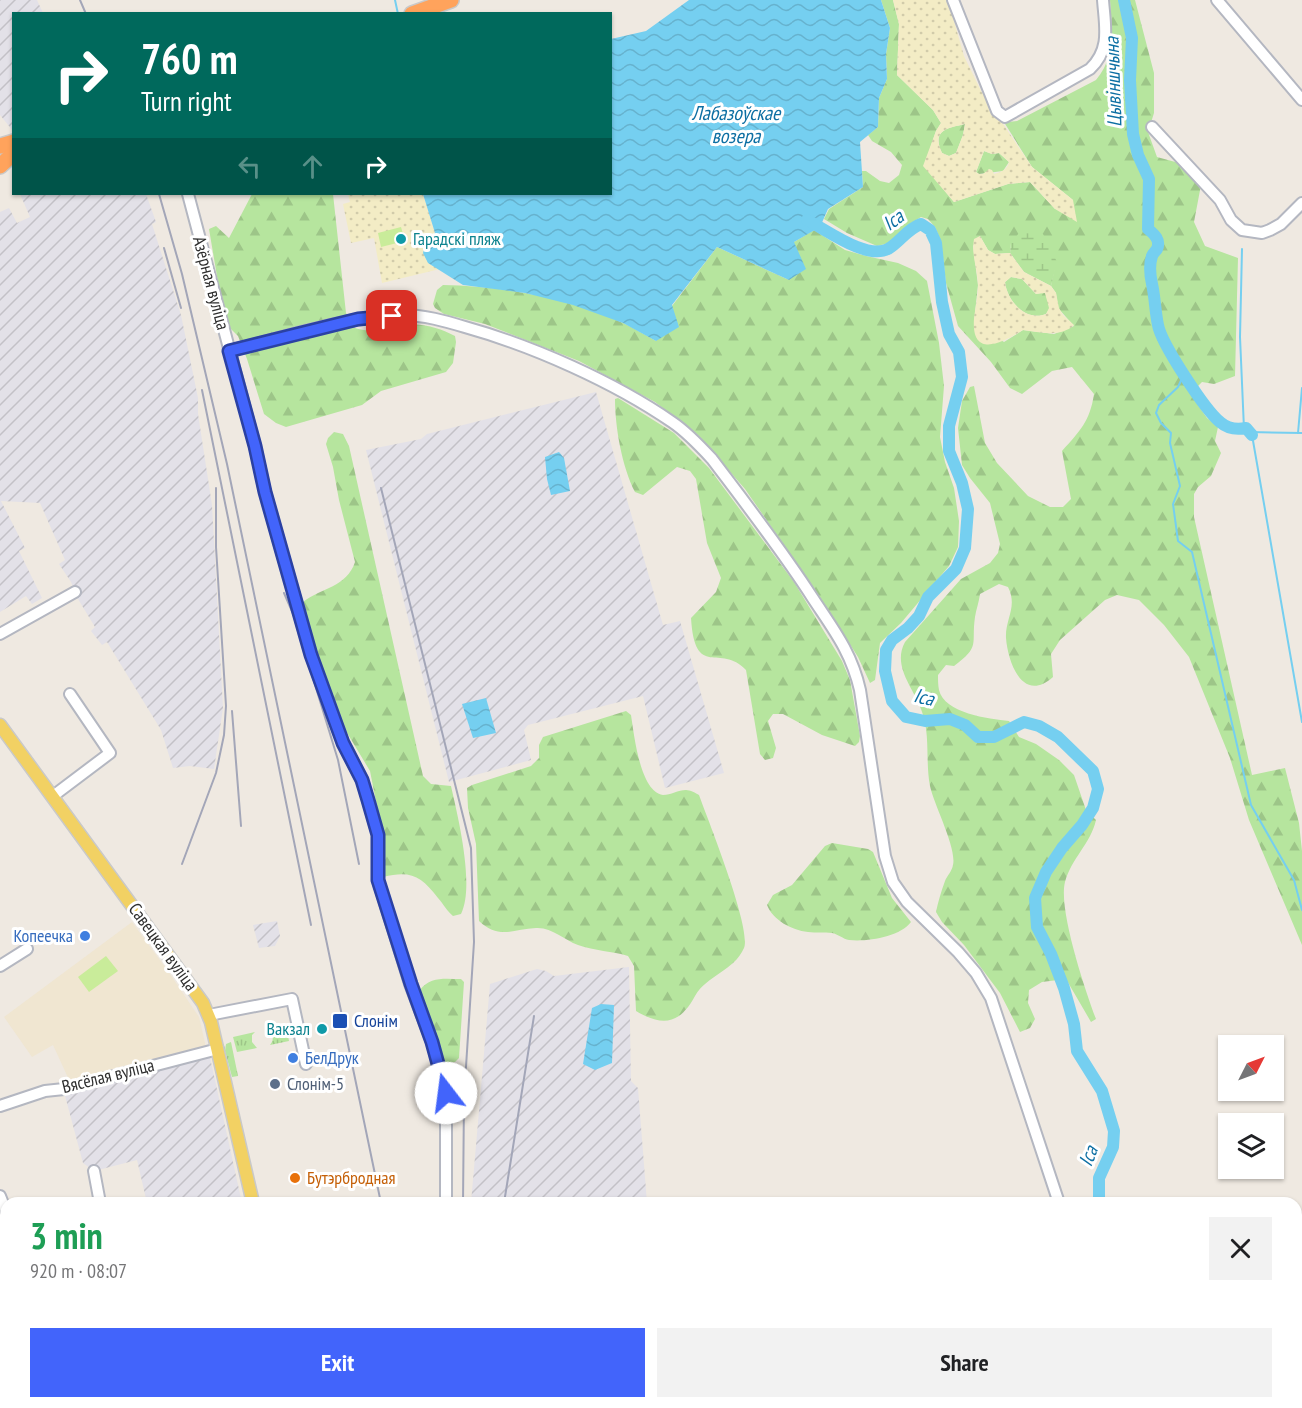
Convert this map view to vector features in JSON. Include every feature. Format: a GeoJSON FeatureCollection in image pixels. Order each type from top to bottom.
{"type":"FeatureCollection","features":[{"type":"Feature","properties":{"kind":"highway"},"geometry":{"type":"LineString","coordinates":[[417,12],[444,1]]}},
{"type":"Feature","properties":{"kind":"main road","name":"Савецкая вуліца"},"geometry":{"type":"LineString","coordinates":[[0,725],[197,994],[209,1015],[252,1197]]}},
{"type":"Feature","properties":{"kind":"street"},"geometry":{"type":"LineString","coordinates":[[952,0],[997,111],[1005,117],[1090,69],[1097,62],[1103,54],[1105,42],[1103,0]]}},
{"type":"Feature","properties":{"kind":"street"},"geometry":{"type":"LineString","coordinates":[[1217,0],[1302,100]]}},
{"type":"Feature","properties":{"kind":"street"},"geometry":{"type":"LineString","coordinates":[[1152,127],[1210,189],[1226,209],[1231,220],[1242,230],[1262,233],[1270,230],[1281,224],[1302,203]]}},
{"type":"Feature","properties":{"kind":"street","name":"Азёрная вуліца"},"geometry":{"type":"LineString","coordinates":[[188,195],[255,446],[265,492],[311,655],[343,743],[362,780],[378,835],[378,880],[432,1042],[446,1093],[446,1197]]}},
{"type":"Feature","properties":{"kind":"street"},"geometry":{"type":"LineString","coordinates":[[229,351],[358,319],[406,315],[437,319],[515,343],[634,397],[674,423],[697,443],[712,459],[794,569],[854,665],[860,690],[885,856],[893,882],[907,902],[958,952],[976,974],[991,998],[1057,1197]]}},
{"type":"Feature","properties":{"kind":"street"},"geometry":{"type":"LineString","coordinates":[[0,634],[75,592]]}},
{"type":"Feature","properties":{"kind":"street"},"geometry":{"type":"LineString","coordinates":[[52,796],[110,753],[70,694]]}},
{"type":"Feature","properties":{"kind":"street"},"geometry":{"type":"LineString","coordinates":[[0,966],[27,949]]}},
{"type":"Feature","properties":{"kind":"street"},"geometry":{"type":"LineString","coordinates":[[209,1015],[292,999],[306,1064]]}},
{"type":"Feature","properties":{"kind":"street","name":"Вясёлая вуліца"},"geometry":{"type":"LineString","coordinates":[[0,1106],[45,1091],[64,1089],[218,1049]]}},
{"type":"Feature","properties":{"kind":"street"},"geometry":{"type":"LineString","coordinates":[[94,1171],[99,1197]]}},
{"type":"Feature","properties":{"kind":"shaded area"},"geometry":{"type":"Polygon","coordinates":[[[0,0],[37,0],[43,12],[12,12],[12,130],[0,115],[0,0]]]}},
{"type":"Feature","properties":{"kind":"shaded area"},"geometry":{"type":"Polygon","coordinates":[[[20,195],[146,195],[156,222],[152,224],[181,315],[198,398],[198,414],[212,505],[223,708],[214,769],[190,766],[173,768],[161,730],[107,642],[102,645],[91,631],[95,627],[59,564],[65,560],[40,503],[1,501],[25,548],[19,551],[42,598],[32,604],[26,596],[0,612],[0,212],[9,208],[17,223],[30,217],[20,195]]]}},
{"type":"Feature","properties":{"kind":"shaded area"},"geometry":{"type":"Polygon","coordinates":[[[596,392],[663,625],[680,621],[724,773],[665,788],[643,696],[528,725],[524,730],[531,760],[449,782],[366,450],[421,439],[427,434],[596,392]]]}},
{"type":"Feature","properties":{"kind":"shaded area"},"geometry":{"type":"Polygon","coordinates":[[[277,921],[280,936],[275,946],[259,948],[253,925],[277,921]]]}},
{"type":"Feature","properties":{"kind":"shaded area"},"geometry":{"type":"Polygon","coordinates":[[[132,922],[199,1017],[206,1047],[70,1082],[53,1045],[32,1057],[4,1017],[132,922]]]}},
{"type":"Feature","properties":{"kind":"shaded area"},"geometry":{"type":"Polygon","coordinates":[[[629,967],[631,1081],[638,1088],[647,1197],[472,1197],[490,984],[537,969],[554,976],[629,967]]]}},
{"type":"Feature","properties":{"kind":"shaded area"},"geometry":{"type":"Polygon","coordinates":[[[209,1053],[241,1197],[146,1197],[137,1160],[94,1171],[83,1163],[64,1092],[209,1053]]]}},
{"type":"Feature","properties":{"kind":"green space"},"geometry":{"type":"Polygon","coordinates":[[[881,0],[893,0],[899,24],[897,75],[933,110],[941,123],[924,166],[954,202],[1008,184],[1030,182],[1055,209],[1073,200],[1032,167],[1002,119],[1008,122],[1017,121],[1096,80],[1110,52],[1112,32],[1110,0],[1135,0],[1154,73],[1154,113],[1148,132],[1157,157],[1179,163],[1201,185],[1194,222],[1205,246],[1238,258],[1235,376],[1214,384],[1202,382],[1196,388],[1193,398],[1207,418],[1218,427],[1215,441],[1221,453],[1211,476],[1198,487],[1194,494],[1194,517],[1252,775],[1285,768],[1299,823],[1302,851],[1302,945],[1249,820],[1230,758],[1189,657],[1164,625],[1139,600],[1117,595],[1105,600],[1060,640],[1051,654],[1053,677],[1042,684],[1033,686],[1025,683],[1019,677],[1010,658],[1006,631],[1012,601],[1011,594],[1008,587],[999,584],[980,594],[975,617],[974,640],[968,654],[954,666],[946,665],[938,675],[939,690],[949,704],[968,713],[1009,721],[1019,737],[1036,744],[1059,760],[1074,775],[1086,810],[1096,820],[1090,836],[1068,874],[1064,894],[1065,911],[1074,950],[1096,1019],[1091,1022],[1066,979],[1042,982],[1029,990],[1028,1003],[1035,1019],[1030,1028],[1020,1032],[1000,993],[936,912],[945,881],[952,867],[952,848],[930,786],[924,718],[905,676],[901,660],[905,642],[961,579],[990,563],[998,553],[1000,544],[990,503],[962,465],[958,428],[962,401],[970,387],[974,386],[985,443],[997,463],[1028,496],[1050,507],[1063,507],[1071,499],[1062,451],[1083,425],[1090,411],[1094,394],[1072,367],[1052,371],[1022,394],[1010,388],[991,362],[958,326],[946,283],[941,241],[935,227],[928,219],[921,217],[908,225],[889,243],[877,246],[847,233],[824,219],[829,209],[863,187],[862,171],[866,171],[880,181],[889,183],[899,175],[902,165],[891,152],[872,141],[868,135],[878,127],[879,98],[887,79],[886,54],[890,28],[881,0]],[[980,236],[973,246],[978,285],[974,322],[1004,342],[1023,330],[1054,334],[1074,326],[1058,308],[1056,293],[1051,286],[1056,262],[1011,243],[1010,253],[995,254],[988,250],[980,236]]]}},
{"type":"Feature","properties":{"kind":"green space"},"geometry":{"type":"Polygon","coordinates":[[[965,124],[956,153],[949,156],[942,153],[939,145],[940,134],[965,124]]]}},
{"type":"Feature","properties":{"kind":"green space"},"geometry":{"type":"Polygon","coordinates":[[[984,151],[992,154],[999,153],[1009,162],[1003,171],[979,174],[976,172],[984,151]]]}},
{"type":"Feature","properties":{"kind":"green space"},"geometry":{"type":"Polygon","coordinates":[[[251,195],[333,195],[346,313],[355,328],[374,330],[420,325],[438,329],[455,336],[453,363],[446,372],[381,391],[362,405],[286,427],[276,423],[264,414],[247,359],[238,336],[229,327],[220,294],[209,229],[216,226],[229,238],[251,195]]]}},
{"type":"Feature","properties":{"kind":"green space"},"geometry":{"type":"Polygon","coordinates":[[[401,227],[405,241],[381,247],[378,233],[401,227]]]}},
{"type":"Feature","properties":{"kind":"green space"},"geometry":{"type":"Polygon","coordinates":[[[814,230],[845,250],[898,263],[916,271],[927,281],[939,343],[944,386],[940,437],[954,488],[959,521],[958,547],[949,566],[901,623],[880,643],[875,680],[870,683],[858,657],[815,590],[745,489],[698,435],[655,402],[579,361],[485,324],[444,314],[433,304],[437,290],[443,285],[512,291],[558,300],[602,314],[656,341],[672,306],[717,247],[789,280],[794,242],[814,230]]]}},
{"type":"Feature","properties":{"kind":"green space"},"geometry":{"type":"Polygon","coordinates":[[[1019,233],[1043,234],[1057,262],[1051,286],[1024,272],[1010,253],[1011,243],[1019,233]]]}},
{"type":"Feature","properties":{"kind":"green space"},"geometry":{"type":"Polygon","coordinates":[[[1011,277],[1022,279],[1036,294],[1045,292],[1050,308],[1046,314],[1031,315],[1014,303],[1009,296],[1005,282],[1011,277]]]}},
{"type":"Feature","properties":{"kind":"green space"},"geometry":{"type":"Polygon","coordinates":[[[618,398],[674,433],[709,468],[794,582],[842,661],[850,680],[860,736],[855,746],[822,735],[783,714],[773,714],[768,721],[776,748],[773,758],[765,760],[760,754],[746,670],[736,662],[703,655],[693,637],[691,618],[716,592],[721,578],[707,543],[696,479],[690,471],[677,467],[643,495],[635,492],[626,471],[620,447],[615,410],[615,399],[618,398]]]}},
{"type":"Feature","properties":{"kind":"green space"},"geometry":{"type":"Polygon","coordinates":[[[334,432],[343,434],[349,446],[423,776],[431,784],[451,786],[466,869],[465,902],[461,914],[453,916],[432,890],[415,877],[401,874],[383,877],[382,832],[370,771],[346,731],[317,659],[303,602],[340,582],[355,562],[326,444],[334,432]]]}},
{"type":"Feature","properties":{"kind":"green space"},"geometry":{"type":"Polygon","coordinates":[[[626,711],[631,715],[636,748],[644,773],[655,791],[663,795],[686,790],[699,795],[736,898],[745,937],[744,948],[740,956],[706,983],[683,1012],[677,1017],[663,1021],[636,1011],[634,966],[628,956],[578,945],[542,928],[500,932],[486,927],[479,921],[476,844],[468,808],[467,788],[531,766],[539,758],[539,745],[543,737],[626,711]]]}},
{"type":"Feature","properties":{"kind":"green space"},"geometry":{"type":"Polygon","coordinates":[[[832,843],[868,849],[873,852],[892,898],[911,922],[906,927],[883,937],[849,940],[832,933],[795,929],[774,915],[767,905],[773,895],[792,885],[825,846],[832,843]]]}},
{"type":"Feature","properties":{"kind":"green space"},"geometry":{"type":"Polygon","coordinates":[[[106,956],[118,971],[89,992],[78,977],[106,956]]]}},
{"type":"Feature","properties":{"kind":"green space"},"geometry":{"type":"Polygon","coordinates":[[[461,979],[464,982],[459,1058],[455,1062],[446,1063],[441,1059],[420,990],[433,980],[461,979]]]}},
{"type":"Feature","properties":{"kind":"green space"},"geometry":{"type":"Polygon","coordinates":[[[286,1026],[289,1041],[270,1045],[273,1037],[267,1030],[286,1026]]]}},
{"type":"Feature","properties":{"kind":"green space"},"geometry":{"type":"Polygon","coordinates":[[[255,1032],[252,1035],[252,1042],[257,1048],[237,1052],[233,1037],[255,1032]]]}},
{"type":"Feature","properties":{"kind":"green space"},"geometry":{"type":"Polygon","coordinates":[[[231,1042],[238,1076],[232,1077],[225,1051],[226,1044],[231,1042]]]}},
{"type":"Feature","properties":{"kind":"sand"},"geometry":{"type":"Polygon","coordinates":[[[893,0],[948,0],[964,56],[981,91],[1032,167],[1073,200],[1077,222],[1055,209],[1030,182],[1008,184],[954,202],[923,166],[941,123],[933,110],[897,75],[899,24],[893,0]],[[965,124],[943,131],[939,139],[942,153],[949,156],[956,153],[965,124]],[[984,151],[976,172],[983,174],[989,169],[994,174],[1007,167],[1009,162],[999,153],[992,154],[984,151]]]}},
{"type":"Feature","properties":{"kind":"sand","name":"Гарадскі пляж"},"geometry":{"type":"Polygon","coordinates":[[[348,195],[423,195],[435,233],[428,263],[440,269],[382,283],[374,238],[351,243],[343,204],[350,202],[348,195]]]}},
{"type":"Feature","properties":{"kind":"sand"},"geometry":{"type":"Polygon","coordinates":[[[980,236],[988,250],[995,254],[1010,253],[1024,272],[1051,286],[1056,293],[1063,315],[1074,325],[1063,332],[1056,333],[1023,330],[998,343],[983,344],[978,340],[974,332],[978,286],[973,251],[974,239],[980,236]],[[1011,277],[1005,282],[1009,296],[1019,308],[1031,315],[1046,314],[1049,308],[1045,293],[1036,294],[1022,279],[1011,277]]]}},
{"type":"Feature","properties":{"kind":"water","name":"Лабазоўскае возера"},"geometry":{"type":"Polygon","coordinates":[[[689,0],[881,0],[890,28],[886,54],[887,79],[879,98],[878,127],[860,142],[863,187],[828,209],[820,227],[794,242],[806,269],[789,280],[717,247],[672,305],[679,327],[656,341],[623,323],[573,305],[525,293],[463,285],[428,263],[423,253],[427,239],[435,233],[423,195],[612,195],[612,39],[646,31],[689,0]]]}},
{"type":"Feature","properties":{"kind":"water"},"geometry":{"type":"Polygon","coordinates":[[[559,452],[564,458],[570,491],[551,495],[545,457],[559,452]]]}},
{"type":"Feature","properties":{"kind":"water"},"geometry":{"type":"Polygon","coordinates":[[[486,698],[496,733],[473,738],[462,704],[486,698]]]}},
{"type":"Feature","properties":{"kind":"water"},"geometry":{"type":"Polygon","coordinates":[[[601,1004],[614,1005],[612,1063],[595,1070],[583,1064],[592,1008],[601,1004]]]}},
{"type":"Feature","properties":{"kind":"waterway"},"geometry":{"type":"LineString","coordinates":[[395,0],[398,12]]}},
{"type":"Feature","properties":{"kind":"waterway","name":"Цывіншчына"},"geometry":{"type":"LineString","coordinates":[[1124,0],[1132,38],[1130,80],[1133,134],[1138,155],[1149,179],[1148,229],[1155,235],[1158,243],[1150,263],[1158,325],[1175,360],[1213,415],[1226,426],[1235,429],[1246,428],[1252,435]]}},
{"type":"Feature","properties":{"kind":"waterway","name":"Іса"},"geometry":{"type":"LineString","coordinates":[[807,220],[869,251],[888,249],[921,224],[930,230],[936,243],[942,302],[949,334],[959,352],[962,377],[949,426],[949,451],[962,483],[968,509],[965,548],[956,569],[928,597],[919,616],[892,640],[886,650],[885,671],[892,701],[906,717],[925,721],[950,719],[965,725],[978,737],[994,737],[1024,722],[1039,726],[1058,737],[1093,771],[1098,789],[1093,808],[1046,872],[1035,898],[1037,927],[1051,954],[1064,988],[1074,1024],[1077,1051],[1102,1091],[1114,1131],[1113,1147],[1099,1178],[1099,1197]]}},
{"type":"Feature","properties":{"kind":"waterway"},"geometry":{"type":"LineString","coordinates":[[1242,249],[1240,337],[1244,429]]}},
{"type":"Feature","properties":{"kind":"waterway"},"geometry":{"type":"LineString","coordinates":[[1184,374],[1178,387],[1159,405],[1156,413],[1161,423],[1171,433],[1170,443],[1180,486],[1173,504],[1178,541],[1192,552],[1251,805],[1294,880],[1302,910]]}},
{"type":"Feature","properties":{"kind":"waterway"},"geometry":{"type":"LineString","coordinates":[[1298,433],[1302,388]]}},
{"type":"Feature","properties":{"kind":"waterway"},"geometry":{"type":"LineString","coordinates":[[1250,432],[1302,433]]}},
{"type":"Feature","properties":{"kind":"waterway","name":"Цывіншчына"},"geometry":{"type":"LineString","coordinates":[[1252,435],[1302,722]]}},
{"type":"Feature","properties":{"kind":"railway"},"geometry":{"type":"LineString","coordinates":[[80,0],[85,12]]}},
{"type":"Feature","properties":{"kind":"railway"},"geometry":{"type":"LineString","coordinates":[[159,195],[182,274],[227,464],[380,1197]]}},
{"type":"Feature","properties":{"kind":"railway"},"geometry":{"type":"LineString","coordinates":[[164,248],[181,308]]}},
{"type":"Feature","properties":{"kind":"railway"},"geometry":{"type":"LineString","coordinates":[[202,390],[311,925]]}},
{"type":"Feature","properties":{"kind":"railway"},"geometry":{"type":"LineString","coordinates":[[182,864],[216,773],[224,735],[226,706],[216,547],[216,488]]}},
{"type":"Feature","properties":{"kind":"railway"},"geometry":{"type":"LineString","coordinates":[[381,488],[471,848],[474,942],[464,1098],[463,1197]]}},
{"type":"Feature","properties":{"kind":"railway"},"geometry":{"type":"LineString","coordinates":[[284,593],[294,616],[338,760],[359,864]]}},
{"type":"Feature","properties":{"kind":"railway"},"geometry":{"type":"LineString","coordinates":[[232,711],[241,826]]}},
{"type":"Feature","properties":{"kind":"railway"},"geometry":{"type":"LineString","coordinates":[[505,1197],[534,1016]]}},
{"type":"Feature","properties":{"kind":"place","name":"Гарадскі пляж"},"geometry":{"type":"Point","coordinates":[401,239]}},
{"type":"Feature","properties":{"kind":"place","name":"Копеечка"},"geometry":{"type":"Point","coordinates":[85,936]}},
{"type":"Feature","properties":{"kind":"place","name":"Слонім"},"geometry":{"type":"Point","coordinates":[340,1021]}},
{"type":"Feature","properties":{"kind":"place","name":"Вакзал"},"geometry":{"type":"Point","coordinates":[322,1029]}},
{"type":"Feature","properties":{"kind":"place","name":"БелДрук"},"geometry":{"type":"Point","coordinates":[293,1058]}},
{"type":"Feature","properties":{"kind":"place","name":"Слонім-5"},"geometry":{"type":"Point","coordinates":[275,1084]}},
{"type":"Feature","properties":{"kind":"place","name":"Бутэрбродная"},"geometry":{"type":"Point","coordinates":[295,1178]}},
{"type":"Feature","properties":{"kind":"route"},"geometry":{"type":"LineString","coordinates":[[392,316],[358,319],[229,351],[265,492],[311,655],[343,743],[362,780],[368,800],[378,835],[378,880],[432,1042],[446,1093]]}}]}
